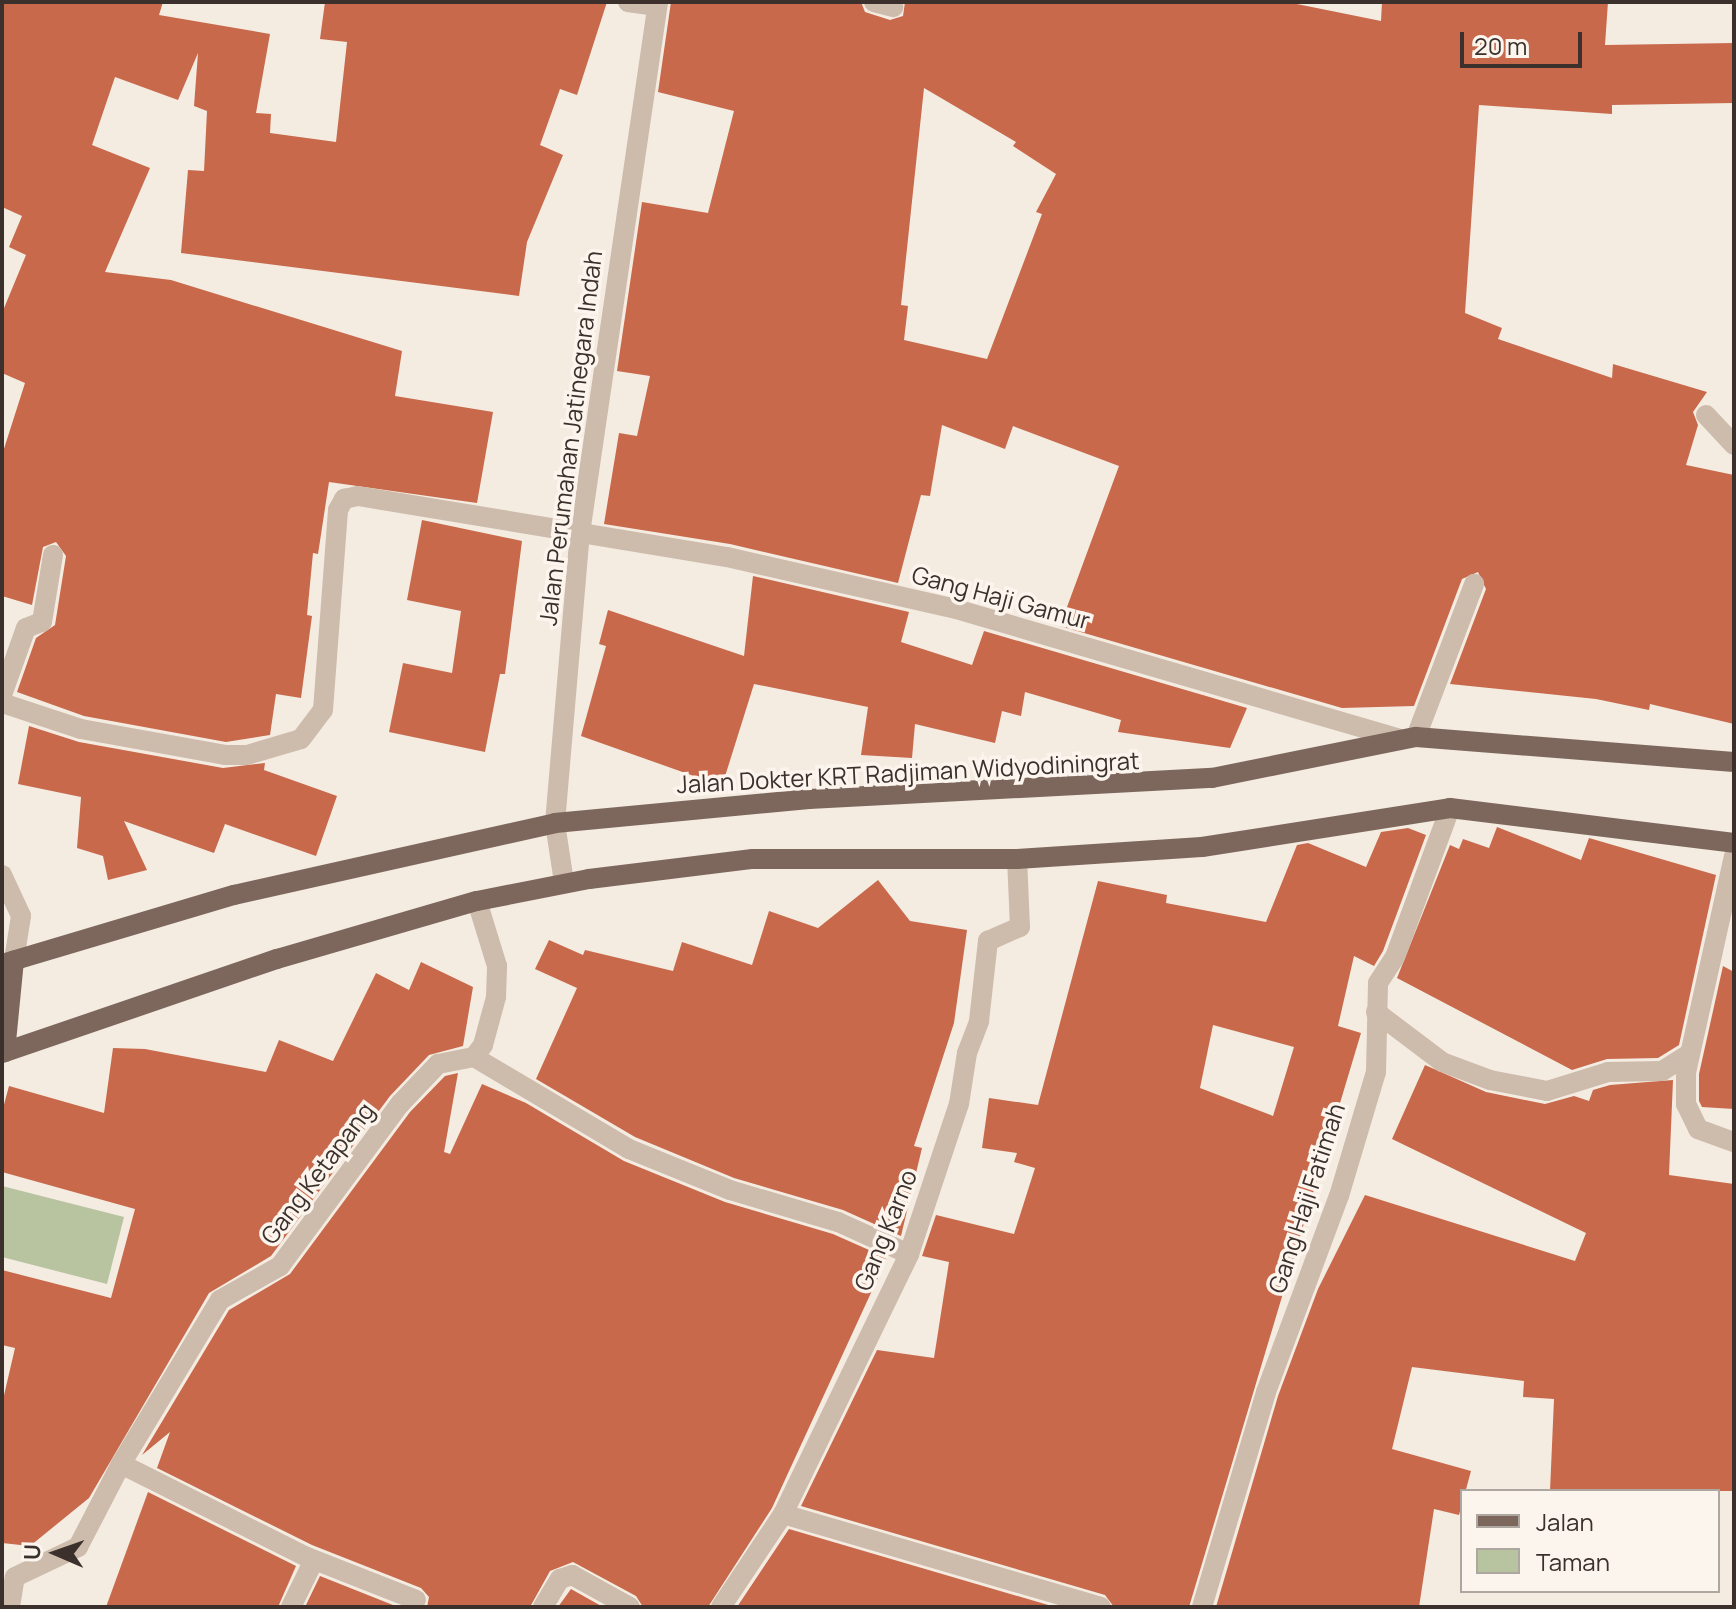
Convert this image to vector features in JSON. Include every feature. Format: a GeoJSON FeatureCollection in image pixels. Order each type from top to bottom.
{"type":"FeatureCollection","features":[{"type":"Feature","properties":{"kind":"main road","name":"Jalan Dokter KRT Radjiman Widyodiningrat"},"geometry":{"type":"LineString","coordinates":[[8,962],[234,895],[555,823],[809,799],[1198,780],[1409,738],[1734,762]]}},
{"type":"Feature","properties":{"kind":"main road"},"geometry":{"type":"LineString","coordinates":[[8,962],[3,1057],[277,959],[477,901],[564,882],[753,859],[1017,859],[1269,840],[1392,814],[1450,808],[1734,843]]}},
{"type":"Feature","properties":{"kind":"street"},"geometry":{"type":"LineString","coordinates":[[628,2],[658,4]]}},
{"type":"Feature","properties":{"kind":"street","name":"Jalan Perumahan Jatinegara Indah"},"geometry":{"type":"LineString","coordinates":[[564,882],[555,823],[580,533],[658,4]]}},
{"type":"Feature","properties":{"kind":"street"},"geometry":{"type":"LineString","coordinates":[[1706,415],[1734,445]]}},
{"type":"Feature","properties":{"kind":"street","name":"Gang Haji Gamur"},"geometry":{"type":"LineString","coordinates":[[2,703],[151,745],[236,755],[288,746],[308,732],[323,710],[338,510],[344,499],[358,496],[727,557],[956,609],[1409,738]]}},
{"type":"Feature","properties":{"kind":"street"},"geometry":{"type":"LineString","coordinates":[[2,695],[26,628],[42,622],[53,555]]}},
{"type":"Feature","properties":{"kind":"street"},"geometry":{"type":"LineString","coordinates":[[1409,738],[1474,584]]}},
{"type":"Feature","properties":{"kind":"street","name":"Gang Haji Fatimah"},"geometry":{"type":"LineString","coordinates":[[1202,1607],[1266,1392],[1339,1196],[1376,1072],[1378,983],[1395,957],[1450,808]]}},
{"type":"Feature","properties":{"kind":"street"},"geometry":{"type":"LineString","coordinates":[[1734,856],[1719,937],[1688,1055],[1691,1118],[1707,1136],[1734,1142]]}},
{"type":"Feature","properties":{"kind":"street","name":"Gang Karno"},"geometry":{"type":"LineString","coordinates":[[721,1607],[783,1514],[909,1254],[959,1104],[967,1053],[979,1021],[988,941],[1020,927],[1017,859]]}},
{"type":"Feature","properties":{"kind":"street"},"geometry":{"type":"LineString","coordinates":[[2,875],[21,916],[8,962]]}},
{"type":"Feature","properties":{"kind":"street"},"geometry":{"type":"LineString","coordinates":[[477,901],[497,966],[496,997],[483,1045],[474,1057],[629,1149],[730,1190],[838,1222],[909,1254]]}},
{"type":"Feature","properties":{"kind":"street"},"geometry":{"type":"LineString","coordinates":[[1376,1012],[1442,1062],[1490,1080],[1547,1091],[1608,1072],[1662,1071],[1688,1055]]}},
{"type":"Feature","properties":{"kind":"street","name":"Gang Ketapang"},"geometry":{"type":"LineString","coordinates":[[10,1607],[8,1575],[78,1547],[121,1464],[220,1300],[280,1266],[400,1104],[438,1064],[474,1057]]}},
{"type":"Feature","properties":{"kind":"street"},"geometry":{"type":"LineString","coordinates":[[121,1464],[314,1560],[416,1600]]}},
{"type":"Feature","properties":{"kind":"street"},"geometry":{"type":"LineString","coordinates":[[783,1514],[1101,1607]]}},
{"type":"Feature","properties":{"kind":"street"},"geometry":{"type":"LineString","coordinates":[[291,1607],[314,1560]]}},
{"type":"Feature","properties":{"kind":"street"},"geometry":{"type":"LineString","coordinates":[[543,1607],[560,1579],[572,1575],[630,1607]]}},
{"type":"Feature","properties":{"kind":"green space"},"geometry":{"type":"Polygon","coordinates":[[[2,1186],[124,1217],[107,1284],[2,1257],[2,1186]]]}},
{"type":"Feature","properties":{"kind":"building"},"geometry":{"type":"Polygon","coordinates":[[[2,2],[163,2],[159,15],[270,34],[256,113],[271,114],[270,133],[336,142],[347,42],[320,39],[325,2],[607,2],[577,95],[560,89],[540,145],[563,155],[527,242],[519,296],[181,253],[188,170],[204,171],[207,111],[194,106],[198,53],[178,100],[115,77],[92,145],[150,168],[105,272],[171,280],[402,351],[395,396],[493,412],[477,503],[329,482],[318,554],[313,553],[307,615],[312,616],[301,698],[276,694],[270,735],[226,742],[84,716],[17,692],[36,638],[55,625],[66,556],[56,542],[43,547],[32,605],[2,596],[2,455],[25,383],[2,373],[2,313],[26,255],[9,247],[22,216],[2,207],[2,2]]]}},
{"type":"Feature","properties":{"kind":"building"},"geometry":{"type":"Polygon","coordinates":[[[671,2],[861,2],[865,12],[890,20],[903,16],[905,2],[1287,2],[1381,21],[1382,2],[1608,2],[1605,45],[1734,43],[1734,103],[1612,105],[1612,114],[1479,105],[1465,313],[1502,328],[1498,339],[1612,378],[1613,364],[1707,392],[1693,412],[1698,425],[1686,465],[1734,475],[1734,724],[1650,704],[1649,710],[1596,699],[1450,684],[1486,589],[1478,572],[1462,579],[1414,706],[1342,708],[1060,626],[1119,466],[1013,426],[1005,449],[942,425],[930,496],[921,495],[898,583],[730,544],[604,524],[619,433],[637,436],[650,376],[617,371],[642,202],[708,213],[734,111],[658,92],[671,2]],[[924,88],[901,305],[908,306],[904,340],[987,359],[1042,214],[1036,212],[1056,174],[1013,146],[1016,142],[924,88]]]}},
{"type":"Feature","properties":{"kind":"building"},"geometry":{"type":"Polygon","coordinates":[[[422,520],[522,541],[505,674],[500,674],[485,752],[389,732],[403,663],[452,673],[461,611],[407,600],[422,520]]]}},
{"type":"Feature","properties":{"kind":"building"},"geometry":{"type":"Polygon","coordinates":[[[753,576],[909,612],[901,642],[972,665],[984,631],[1247,708],[1230,748],[1118,732],[1121,720],[1025,692],[1021,716],[1002,711],[995,743],[915,724],[912,758],[861,755],[868,707],[754,684],[722,786],[581,736],[606,646],[599,644],[608,610],[744,656],[753,576]]]}},
{"type":"Feature","properties":{"kind":"building"},"geometry":{"type":"Polygon","coordinates":[[[29,726],[79,742],[223,768],[265,763],[264,770],[337,796],[316,856],[225,824],[214,853],[124,821],[147,870],[108,880],[103,856],[77,848],[81,797],[18,784],[29,726]]]}},
{"type":"Feature","properties":{"kind":"building"},"geometry":{"type":"Polygon","coordinates":[[[1497,827],[1581,860],[1589,838],[1716,875],[1679,1045],[1658,1058],[1607,1059],[1572,1070],[1397,978],[1450,845],[1459,849],[1463,839],[1489,848],[1497,827]]]}},
{"type":"Feature","properties":{"kind":"building"},"geometry":{"type":"Polygon","coordinates":[[[1408,828],[1426,835],[1383,951],[1374,966],[1354,956],[1338,1026],[1361,1033],[1189,1607],[1114,1607],[1105,1595],[801,1506],[877,1350],[934,1358],[949,1262],[922,1256],[936,1215],[1014,1234],[1035,1168],[1014,1162],[1017,1153],[982,1148],[989,1098],[1038,1105],[1098,881],[1167,895],[1166,903],[1266,922],[1297,845],[1308,843],[1366,867],[1381,832],[1408,828]],[[1213,1025],[1200,1088],[1273,1116],[1294,1047],[1213,1025]]]}},
{"type":"Feature","properties":{"kind":"building"},"geometry":{"type":"Polygon","coordinates":[[[878,880],[910,921],[967,930],[954,1023],[914,1146],[922,1148],[901,1236],[843,1210],[734,1178],[635,1137],[536,1079],[577,988],[535,969],[549,940],[583,955],[585,950],[673,971],[682,942],[752,965],[769,911],[818,928],[878,880]]]}},
{"type":"Feature","properties":{"kind":"building"},"geometry":{"type":"Polygon","coordinates":[[[421,962],[473,987],[463,1046],[429,1055],[390,1096],[271,1256],[209,1293],[89,1498],[30,1546],[2,1543],[2,1404],[15,1348],[2,1345],[2,1270],[111,1298],[135,1209],[2,1172],[2,1112],[9,1086],[104,1113],[113,1048],[145,1049],[266,1072],[279,1040],[333,1061],[376,973],[409,990],[421,962]]]}},
{"type":"Feature","properties":{"kind":"building"},"geometry":{"type":"Polygon","coordinates":[[[1723,966],[1734,972],[1734,1109],[1702,1107],[1699,1101],[1699,1074],[1723,966]]]}},
{"type":"Feature","properties":{"kind":"building"},"geometry":{"type":"Polygon","coordinates":[[[1425,1065],[1486,1092],[1545,1104],[1574,1096],[1589,1101],[1593,1090],[1610,1085],[1673,1080],[1669,1175],[1734,1184],[1733,1491],[1550,1489],[1554,1399],[1523,1397],[1524,1381],[1412,1367],[1392,1449],[1471,1471],[1466,1489],[1460,1489],[1459,1515],[1434,1509],[1419,1607],[1216,1607],[1278,1396],[1318,1289],[1365,1195],[1575,1261],[1586,1233],[1392,1139],[1425,1065]]]}},
{"type":"Feature","properties":{"kind":"building"},"geometry":{"type":"Polygon","coordinates":[[[458,1073],[444,1152],[450,1154],[482,1084],[526,1103],[624,1161],[725,1202],[833,1234],[887,1258],[772,1508],[708,1607],[643,1607],[636,1596],[573,1562],[550,1571],[530,1607],[427,1607],[429,1597],[421,1588],[312,1545],[157,1468],[170,1432],[142,1455],[229,1310],[290,1274],[410,1112],[445,1076],[458,1073]]]}},
{"type":"Feature","properties":{"kind":"building"},"geometry":{"type":"Polygon","coordinates":[[[148,1492],[296,1566],[278,1607],[106,1607],[148,1492]]]}},
{"type":"Feature","properties":{"kind":"building"},"geometry":{"type":"Polygon","coordinates":[[[789,1529],[1055,1607],[737,1607],[789,1529]]]}},
{"type":"Feature","properties":{"kind":"building"},"geometry":{"type":"Polygon","coordinates":[[[320,1576],[398,1607],[305,1607],[320,1576]]]}},
{"type":"Feature","properties":{"kind":"building"},"geometry":{"type":"Polygon","coordinates":[[[571,1589],[603,1607],[558,1607],[571,1589]]]}}]}
